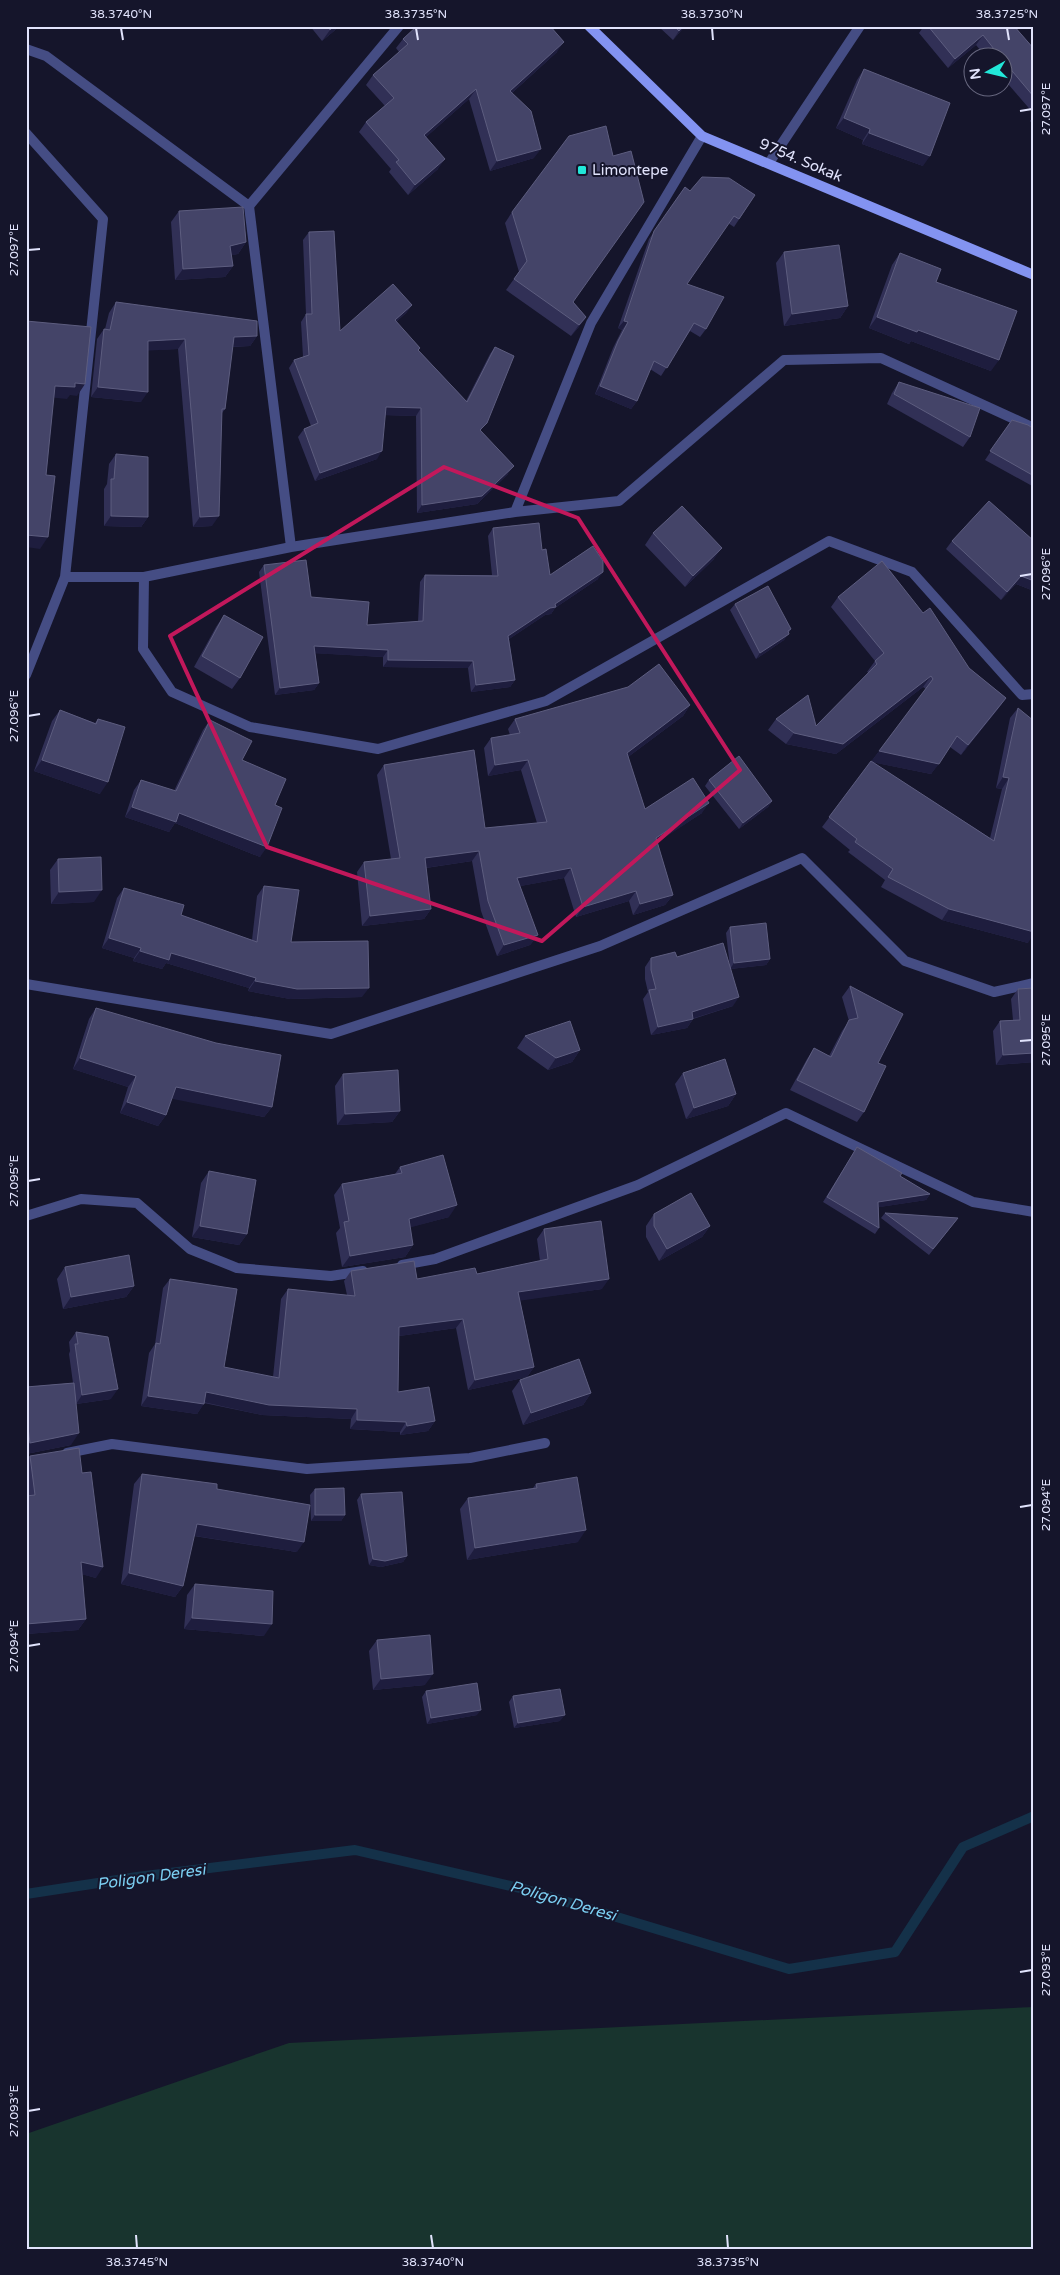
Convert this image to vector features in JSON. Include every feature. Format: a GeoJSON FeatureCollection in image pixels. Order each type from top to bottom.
{"type":"FeatureCollection","features":[{"type":"Feature","properties":{"kind":"street"},"geometry":{"type":"LineString","coordinates":[[249,206],[399,26]]}},
{"type":"Feature","properties":{"kind":"street","name":"9754. Sokak"},"geometry":{"type":"LineString","coordinates":[[588,26],[702,136],[769,162],[1034,275]]}},
{"type":"Feature","properties":{"kind":"street"},"geometry":{"type":"LineString","coordinates":[[769,162],[860,26]]}},
{"type":"Feature","properties":{"kind":"street"},"geometry":{"type":"LineString","coordinates":[[26,50],[46,56],[249,206],[291,547]]}},
{"type":"Feature","properties":{"kind":"street"},"geometry":{"type":"LineString","coordinates":[[26,133],[103,219],[65,577],[26,675]]}},
{"type":"Feature","properties":{"kind":"street"},"geometry":{"type":"LineString","coordinates":[[515,512],[591,323],[702,136]]}},
{"type":"Feature","properties":{"kind":"street"},"geometry":{"type":"LineString","coordinates":[[65,577],[144,578],[291,547],[515,512],[619,501],[784,360],[881,358],[1034,428]]}},
{"type":"Feature","properties":{"kind":"street"},"geometry":{"type":"LineString","coordinates":[[144,578],[143,649],[172,692],[250,727],[378,749],[546,701],[829,541],[912,572],[1022,694],[1034,694]]}},
{"type":"Feature","properties":{"kind":"street"},"geometry":{"type":"LineString","coordinates":[[26,984],[331,1034],[600,946],[802,858],[905,961],[994,992],[1034,983]]}},
{"type":"Feature","properties":{"kind":"street"},"geometry":{"type":"LineString","coordinates":[[26,1216],[81,1199],[137,1203],[190,1249],[237,1268],[331,1276],[435,1260],[638,1185],[786,1113],[973,1202],[1034,1212]]}},
{"type":"Feature","properties":{"kind":"street"},"geometry":{"type":"LineString","coordinates":[[55,1455],[112,1444],[307,1468],[470,1458],[545,1443]]}},
{"type":"Feature","properties":{"kind":"highlighted area"},"geometry":{"type":"Polygon","coordinates":[[[444,467],[578,518],[740,770],[542,941],[267,847],[170,636],[444,467]]]}},
{"type":"Feature","properties":{"kind":"green space"},"geometry":{"type":"Polygon","coordinates":[[[1034,2007],[1034,2249],[26,2249],[26,2134],[289,2043],[1034,2007]]]}},
{"type":"Feature","properties":{"kind":"building"},"geometry":{"type":"Polygon","coordinates":[[[417,26],[550,26],[564,42],[510,91],[531,111],[541,149],[497,161],[476,89],[424,135],[445,159],[415,185],[396,162],[399,160],[366,122],[394,98],[373,75],[408,44],[403,39],[417,26]]]}},
{"type":"Feature","properties":{"kind":"building"},"geometry":{"type":"Polygon","coordinates":[[[674,26],[683,26],[679,31],[674,26]]]}},
{"type":"Feature","properties":{"kind":"building"},"geometry":{"type":"Polygon","coordinates":[[[928,26],[1014,26],[1034,49],[1034,97],[1012,71],[1012,48],[993,48],[983,35],[968,48],[962,48],[962,53],[955,59],[928,26]]]}},
{"type":"Feature","properties":{"kind":"building"},"geometry":{"type":"Polygon","coordinates":[[[864,69],[950,103],[930,156],[869,133],[870,129],[844,118],[864,69]]]}},
{"type":"Feature","properties":{"kind":"building"},"geometry":{"type":"Polygon","coordinates":[[[606,126],[613,156],[631,151],[644,202],[573,302],[586,317],[579,325],[514,279],[527,261],[512,212],[569,136],[606,126]]]}},
{"type":"Feature","properties":{"kind":"building"},"geometry":{"type":"Polygon","coordinates":[[[702,177],[729,178],[755,195],[739,219],[734,216],[687,284],[724,297],[706,329],[694,323],[667,368],[654,361],[637,401],[600,386],[618,341],[628,322],[624,321],[654,231],[685,187],[690,191],[702,177]]]}},
{"type":"Feature","properties":{"kind":"building"},"geometry":{"type":"Polygon","coordinates":[[[243,207],[246,242],[230,246],[233,266],[183,269],[179,211],[243,207]]]}},
{"type":"Feature","properties":{"kind":"building"},"geometry":{"type":"Polygon","coordinates":[[[334,231],[340,331],[393,284],[412,305],[395,320],[420,348],[418,350],[467,402],[495,347],[514,356],[487,423],[480,430],[514,466],[482,496],[422,505],[421,408],[386,407],[382,451],[320,473],[304,429],[318,423],[294,360],[309,355],[306,314],[312,314],[309,232],[334,231]]]}},
{"type":"Feature","properties":{"kind":"building"},"geometry":{"type":"Polygon","coordinates":[[[839,245],[848,306],[792,314],[784,252],[839,245]]]}},
{"type":"Feature","properties":{"kind":"building"},"geometry":{"type":"Polygon","coordinates":[[[900,253],[941,269],[936,282],[1017,311],[999,360],[877,317],[900,253]]]}},
{"type":"Feature","properties":{"kind":"building"},"geometry":{"type":"Polygon","coordinates":[[[116,302],[257,321],[257,336],[234,337],[225,409],[222,409],[219,516],[200,517],[185,339],[148,341],[148,392],[98,387],[104,329],[110,330],[116,302]]]}},
{"type":"Feature","properties":{"kind":"building"},"geometry":{"type":"Polygon","coordinates":[[[26,321],[91,327],[85,384],[75,383],[75,387],[55,386],[46,475],[55,476],[48,537],[26,535],[26,321]]]}},
{"type":"Feature","properties":{"kind":"building"},"geometry":{"type":"Polygon","coordinates":[[[899,382],[980,408],[970,437],[894,394],[899,382]]]}},
{"type":"Feature","properties":{"kind":"building"},"geometry":{"type":"Polygon","coordinates":[[[1012,420],[1034,429],[1034,476],[990,451],[1012,420]]]}},
{"type":"Feature","properties":{"kind":"building"},"geometry":{"type":"Polygon","coordinates":[[[116,454],[148,457],[148,517],[111,516],[111,479],[114,479],[116,454]]]}},
{"type":"Feature","properties":{"kind":"building"},"geometry":{"type":"Polygon","coordinates":[[[989,501],[1034,541],[1034,581],[1021,576],[1007,592],[952,541],[989,501]]]}},
{"type":"Feature","properties":{"kind":"building"},"geometry":{"type":"Polygon","coordinates":[[[682,506],[722,548],[693,576],[653,533],[682,506]]]}},
{"type":"Feature","properties":{"kind":"building"},"geometry":{"type":"Polygon","coordinates":[[[539,523],[542,550],[546,549],[550,575],[593,546],[603,561],[603,572],[555,604],[556,607],[550,608],[508,636],[515,680],[476,685],[473,661],[388,660],[388,650],[314,646],[319,683],[280,688],[264,565],[306,560],[311,597],[369,602],[367,625],[423,621],[425,575],[498,576],[493,528],[539,523]]]}},
{"type":"Feature","properties":{"kind":"building"},"geometry":{"type":"Polygon","coordinates":[[[882,561],[923,613],[930,608],[969,668],[1006,698],[968,745],[957,736],[939,764],[879,751],[933,679],[931,676],[843,744],[794,733],[776,719],[808,695],[816,726],[877,664],[875,661],[884,653],[838,597],[882,561]]]}},
{"type":"Feature","properties":{"kind":"building"},"geometry":{"type":"Polygon","coordinates":[[[768,586],[791,629],[788,631],[789,634],[760,653],[735,604],[768,586]]]}},
{"type":"Feature","properties":{"kind":"building"},"geometry":{"type":"Polygon","coordinates":[[[224,615],[263,637],[240,678],[202,656],[224,615]]]}},
{"type":"Feature","properties":{"kind":"building"},"geometry":{"type":"Polygon","coordinates":[[[659,664],[690,705],[627,753],[645,809],[693,778],[709,803],[656,838],[673,895],[640,904],[636,891],[583,907],[571,868],[517,878],[538,935],[504,945],[488,901],[479,851],[425,858],[431,909],[370,916],[364,862],[400,858],[384,765],[474,750],[485,828],[547,822],[528,760],[495,765],[491,738],[520,733],[515,719],[628,687],[659,664]]]}},
{"type":"Feature","properties":{"kind":"building"},"geometry":{"type":"Polygon","coordinates":[[[1018,708],[1034,721],[1034,932],[949,909],[888,877],[893,869],[855,842],[857,839],[829,817],[871,761],[994,841],[1009,778],[1003,777],[1018,708]]]}},
{"type":"Feature","properties":{"kind":"building"},"geometry":{"type":"Polygon","coordinates":[[[60,710],[96,724],[98,719],[125,727],[108,782],[42,760],[60,710]]]}},
{"type":"Feature","properties":{"kind":"building"},"geometry":{"type":"Polygon","coordinates":[[[210,720],[252,741],[242,760],[286,779],[275,805],[282,808],[267,847],[179,813],[176,822],[132,807],[141,780],[176,791],[210,720]]]}},
{"type":"Feature","properties":{"kind":"building"},"geometry":{"type":"Polygon","coordinates":[[[739,756],[772,801],[743,823],[709,780],[739,756]]]}},
{"type":"Feature","properties":{"kind":"building"},"geometry":{"type":"Polygon","coordinates":[[[101,857],[102,890],[59,892],[58,859],[101,857]]]}},
{"type":"Feature","properties":{"kind":"building"},"geometry":{"type":"Polygon","coordinates":[[[264,886],[299,890],[291,942],[368,941],[369,988],[297,989],[255,981],[256,978],[171,953],[169,960],[140,951],[141,948],[109,938],[124,888],[184,905],[181,915],[257,942],[264,886]]]}},
{"type":"Feature","properties":{"kind":"building"},"geometry":{"type":"Polygon","coordinates":[[[766,923],[770,959],[734,963],[730,927],[766,923]]]}},
{"type":"Feature","properties":{"kind":"building"},"geometry":{"type":"Polygon","coordinates":[[[723,943],[739,997],[692,1012],[693,1019],[658,1027],[649,990],[656,989],[651,970],[651,958],[675,952],[677,957],[723,943]]]}},
{"type":"Feature","properties":{"kind":"building"},"geometry":{"type":"Polygon","coordinates":[[[850,986],[903,1014],[878,1063],[886,1066],[864,1112],[797,1080],[814,1048],[831,1057],[849,1020],[858,1018],[850,986]]]}},
{"type":"Feature","properties":{"kind":"building"},"geometry":{"type":"Polygon","coordinates":[[[1034,988],[1034,1053],[1003,1055],[1000,1021],[1020,1020],[1018,989],[1034,988]]]}},
{"type":"Feature","properties":{"kind":"building"},"geometry":{"type":"Polygon","coordinates":[[[96,1008],[216,1043],[281,1055],[272,1107],[176,1087],[166,1115],[127,1102],[136,1076],[80,1058],[96,1008]]]}},
{"type":"Feature","properties":{"kind":"building"},"geometry":{"type":"Polygon","coordinates":[[[570,1021],[580,1050],[556,1058],[525,1036],[570,1021]]]}},
{"type":"Feature","properties":{"kind":"building"},"geometry":{"type":"Polygon","coordinates":[[[725,1059],[736,1094],[694,1108],[683,1073],[725,1059]]]}},
{"type":"Feature","properties":{"kind":"building"},"geometry":{"type":"Polygon","coordinates":[[[398,1070],[400,1111],[345,1114],[343,1074],[398,1070]]]}},
{"type":"Feature","properties":{"kind":"building"},"geometry":{"type":"Polygon","coordinates":[[[857,1147],[902,1173],[900,1176],[930,1194],[878,1202],[879,1228],[827,1197],[857,1147]]]}},
{"type":"Feature","properties":{"kind":"building"},"geometry":{"type":"Polygon","coordinates":[[[443,1155],[457,1205],[409,1219],[413,1245],[350,1256],[344,1222],[349,1221],[342,1184],[402,1173],[400,1167],[443,1155]]]}},
{"type":"Feature","properties":{"kind":"building"},"geometry":{"type":"Polygon","coordinates":[[[209,1171],[256,1180],[247,1234],[200,1226],[209,1171]]]}},
{"type":"Feature","properties":{"kind":"building"},"geometry":{"type":"Polygon","coordinates":[[[691,1193],[710,1226],[667,1249],[654,1226],[654,1214],[691,1193]]]}},
{"type":"Feature","properties":{"kind":"building"},"geometry":{"type":"Polygon","coordinates":[[[885,1213],[958,1218],[933,1249],[885,1213]]]}},
{"type":"Feature","properties":{"kind":"building"},"geometry":{"type":"Polygon","coordinates":[[[601,1221],[609,1279],[518,1292],[534,1367],[475,1380],[463,1319],[399,1327],[398,1392],[429,1387],[435,1421],[407,1426],[406,1422],[357,1420],[357,1409],[269,1405],[206,1392],[204,1404],[148,1396],[156,1343],[160,1344],[170,1279],[237,1289],[224,1367],[279,1378],[288,1289],[355,1296],[351,1271],[414,1261],[417,1279],[475,1268],[477,1274],[548,1259],[544,1229],[601,1221]]]}},
{"type":"Feature","properties":{"kind":"building"},"geometry":{"type":"Polygon","coordinates":[[[129,1255],[134,1286],[71,1297],[65,1267],[129,1255]]]}},
{"type":"Feature","properties":{"kind":"building"},"geometry":{"type":"Polygon","coordinates":[[[76,1332],[108,1337],[118,1389],[82,1395],[75,1344],[78,1344],[76,1332]]]}},
{"type":"Feature","properties":{"kind":"building"},"geometry":{"type":"Polygon","coordinates":[[[579,1359],[591,1393],[531,1413],[520,1380],[579,1359]]]}},
{"type":"Feature","properties":{"kind":"building"},"geometry":{"type":"Polygon","coordinates":[[[74,1383],[79,1433],[30,1443],[28,1427],[26,1427],[26,1387],[74,1383]]]}},
{"type":"Feature","properties":{"kind":"building"},"geometry":{"type":"Polygon","coordinates":[[[79,1448],[82,1473],[91,1472],[103,1567],[81,1562],[86,1619],[26,1624],[26,1496],[35,1495],[30,1456],[79,1448]]]}},
{"type":"Feature","properties":{"kind":"building"},"geometry":{"type":"Polygon","coordinates":[[[142,1474],[217,1484],[217,1489],[310,1505],[304,1542],[197,1524],[183,1586],[129,1573],[142,1474]]]}},
{"type":"Feature","properties":{"kind":"building"},"geometry":{"type":"Polygon","coordinates":[[[577,1477],[586,1530],[475,1548],[468,1498],[537,1488],[536,1484],[577,1477]]]}},
{"type":"Feature","properties":{"kind":"building"},"geometry":{"type":"Polygon","coordinates":[[[344,1488],[345,1515],[315,1515],[315,1489],[344,1488]]]}},
{"type":"Feature","properties":{"kind":"building"},"geometry":{"type":"Polygon","coordinates":[[[402,1492],[407,1556],[385,1561],[373,1559],[361,1494],[402,1492]]]}},
{"type":"Feature","properties":{"kind":"building"},"geometry":{"type":"Polygon","coordinates":[[[195,1584],[273,1591],[272,1624],[192,1618],[195,1584]]]}},
{"type":"Feature","properties":{"kind":"building"},"geometry":{"type":"Polygon","coordinates":[[[430,1635],[433,1674],[381,1679],[377,1640],[430,1635]]]}},
{"type":"Feature","properties":{"kind":"building"},"geometry":{"type":"Polygon","coordinates":[[[477,1683],[481,1710],[431,1718],[426,1691],[477,1683]]]}},
{"type":"Feature","properties":{"kind":"building"},"geometry":{"type":"Polygon","coordinates":[[[560,1689],[565,1715],[518,1723],[513,1696],[560,1689]]]}},
{"type":"Feature","properties":{"kind":"waterway","name":"Poligon Deresi"},"geometry":{"type":"LineString","coordinates":[[26,1894],[137,1877],[355,1850],[524,1889],[789,1969],[895,1952],[963,1847],[1034,1816]]}},
{"type":"Feature","properties":{"kind":"place","name":"Limontepe"},"geometry":{"type":"Point","coordinates":[582,170]}}]}
